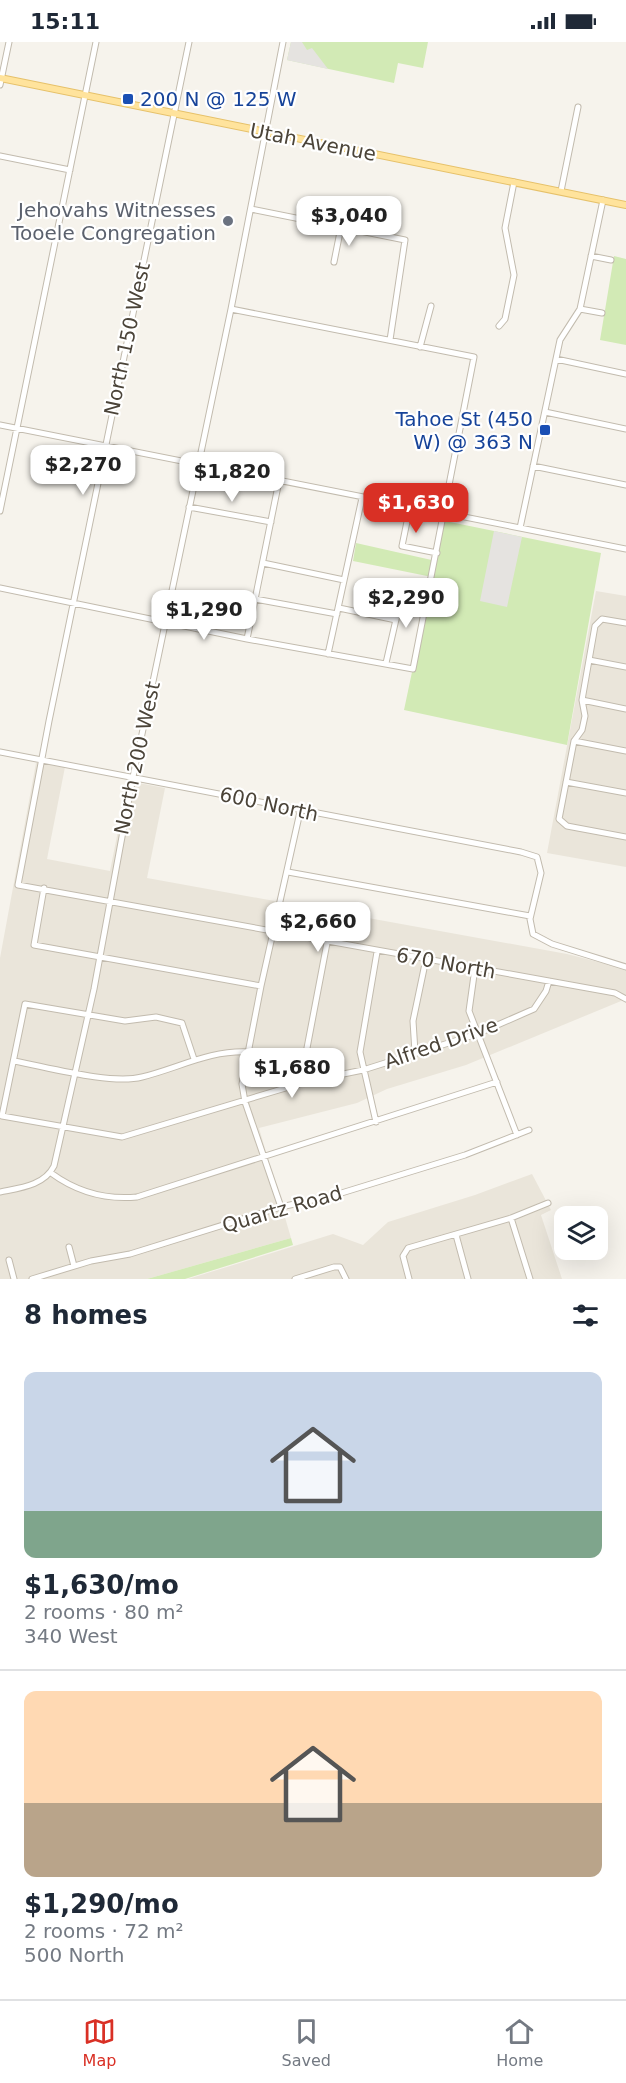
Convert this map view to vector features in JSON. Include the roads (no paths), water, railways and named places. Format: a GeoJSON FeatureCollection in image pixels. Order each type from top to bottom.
{"type":"FeatureCollection","features":[{"type":"Feature","properties":{"kind":"main road","name":"Utah Avenue"},"geometry":{"type":"LineString","coordinates":[[0,80],[85,95],[626,205]]}},
{"type":"Feature","properties":{"kind":"street"},"geometry":{"type":"LineString","coordinates":[[0,80],[9,42]]}},
{"type":"Feature","properties":{"kind":"street"},"geometry":{"type":"LineString","coordinates":[[0,511],[96,42]]}},
{"type":"Feature","properties":{"kind":"street","name":"North 150 West"},"geometry":{"type":"LineString","coordinates":[[18,885],[73,603],[189,42]]}},
{"type":"Feature","properties":{"kind":"street","name":"North 200 West"},"geometry":{"type":"LineString","coordinates":[[51,1173],[88,1015],[133,777],[231,309],[283,42]]}},
{"type":"Feature","properties":{"kind":"street"},"geometry":{"type":"LineString","coordinates":[[561,191],[578,107]]}},
{"type":"Feature","properties":{"kind":"street"},"geometry":{"type":"LineString","coordinates":[[0,156],[70,170]]}},
{"type":"Feature","properties":{"kind":"street"},"geometry":{"type":"LineString","coordinates":[[499,326],[505,318],[514,275],[505,228],[514,182]]}},
{"type":"Feature","properties":{"kind":"street"},"geometry":{"type":"LineString","coordinates":[[520,528],[560,340],[580,309],[603,200]]}},
{"type":"Feature","properties":{"kind":"street"},"geometry":{"type":"LineString","coordinates":[[251,209],[405,240],[390,340]]}},
{"type":"Feature","properties":{"kind":"street"},"geometry":{"type":"LineString","coordinates":[[334,262],[341,227]]}},
{"type":"Feature","properties":{"kind":"street"},"geometry":{"type":"LineString","coordinates":[[591,256],[611,260]]}},
{"type":"Feature","properties":{"kind":"street"},"geometry":{"type":"LineString","coordinates":[[420,347],[431,306]]}},
{"type":"Feature","properties":{"kind":"street"},"geometry":{"type":"LineString","coordinates":[[0,588],[247,639],[413,669],[474,357],[231,309]]}},
{"type":"Feature","properties":{"kind":"street"},"geometry":{"type":"LineString","coordinates":[[580,309],[602,313]]}},
{"type":"Feature","properties":{"kind":"street"},"geometry":{"type":"LineString","coordinates":[[556,359],[626,374]]}},
{"type":"Feature","properties":{"kind":"street"},"geometry":{"type":"LineString","coordinates":[[545,412],[626,429]]}},
{"type":"Feature","properties":{"kind":"street"},"geometry":{"type":"LineString","coordinates":[[0,425],[626,549]]}},
{"type":"Feature","properties":{"kind":"street"},"geometry":{"type":"LineString","coordinates":[[533,466],[626,485]]}},
{"type":"Feature","properties":{"kind":"street"},"geometry":{"type":"LineString","coordinates":[[247,639],[279,481]]}},
{"type":"Feature","properties":{"kind":"street"},"geometry":{"type":"LineString","coordinates":[[328,654],[362,498]]}},
{"type":"Feature","properties":{"kind":"street"},"geometry":{"type":"LineString","coordinates":[[189,507],[271,522]]}},
{"type":"Feature","properties":{"kind":"street"},"geometry":{"type":"LineString","coordinates":[[410,507],[402,546],[437,553]]}},
{"type":"Feature","properties":{"kind":"street"},"geometry":{"type":"LineString","coordinates":[[263,563],[344,580]]}},
{"type":"Feature","properties":{"kind":"street"},"geometry":{"type":"LineString","coordinates":[[386,663],[403,589]]}},
{"type":"Feature","properties":{"kind":"street"},"geometry":{"type":"LineString","coordinates":[[255,599],[396,620]]}},
{"type":"Feature","properties":{"kind":"street"},"geometry":{"type":"LineString","coordinates":[[626,622],[607,619],[599,621],[582,700],[585,716],[582,730],[574,741],[561,823],[626,837]]}},
{"type":"Feature","properties":{"kind":"street"},"geometry":{"type":"LineString","coordinates":[[589,660],[626,667]]}},
{"type":"Feature","properties":{"kind":"street"},"geometry":{"type":"LineString","coordinates":[[582,700],[626,709]]}},
{"type":"Feature","properties":{"kind":"street"},"geometry":{"type":"LineString","coordinates":[[574,741],[626,751]]}},
{"type":"Feature","properties":{"kind":"street","name":"600 North"},"geometry":{"type":"LineString","coordinates":[[0,752],[300,812],[521,852],[537,857],[541,873],[530,916]]}},
{"type":"Feature","properties":{"kind":"street"},"geometry":{"type":"LineString","coordinates":[[566,782],[626,793]]}},
{"type":"Feature","properties":{"kind":"street"},"geometry":{"type":"LineString","coordinates":[[280,1207],[245,1102],[242,1084],[261,986],[300,812]]}},
{"type":"Feature","properties":{"kind":"street"},"geometry":{"type":"LineString","coordinates":[[288,872],[530,916],[530,931],[552,944],[626,968]]}},
{"type":"Feature","properties":{"kind":"street","name":"670 North"},"geometry":{"type":"LineString","coordinates":[[18,885],[274,930],[327,943],[615,993],[626,999]]}},
{"type":"Feature","properties":{"kind":"street"},"geometry":{"type":"LineString","coordinates":[[44,888],[34,945],[261,986]]}},
{"type":"Feature","properties":{"kind":"street"},"geometry":{"type":"LineString","coordinates":[[309,1081],[307,1048],[327,943]]}},
{"type":"Feature","properties":{"kind":"street"},"geometry":{"type":"LineString","coordinates":[[376,1122],[360,1052],[377,952]]}},
{"type":"Feature","properties":{"kind":"street"},"geometry":{"type":"LineString","coordinates":[[415,1052],[413,1021],[426,959]]}},
{"type":"Feature","properties":{"kind":"street"},"geometry":{"type":"LineString","coordinates":[[475,968],[469,1011],[517,1135]]}},
{"type":"Feature","properties":{"kind":"street","name":"Alfred Drive"},"geometry":{"type":"LineString","coordinates":[[14,1061],[2,1116],[122,1137],[309,1081],[363,1070],[477,1034],[534,1009],[546,991],[549,981]]}},
{"type":"Feature","properties":{"kind":"street"},"geometry":{"type":"LineString","coordinates":[[194,1059],[182,1023],[156,1017],[125,1021],[26,1004],[14,1061],[118,1079],[141,1078],[224,1051],[249,1052]]}},
{"type":"Feature","properties":{"kind":"street"},"geometry":{"type":"LineString","coordinates":[[0,1192],[30,1186],[51,1173],[66,1184],[82,1191],[119,1198],[137,1197],[497,1082]]}},
{"type":"Feature","properties":{"kind":"street","name":"Quartz Road"},"geometry":{"type":"LineString","coordinates":[[32,1279],[74,1266],[130,1254],[280,1207],[335,1195],[465,1155],[530,1130]]}},
{"type":"Feature","properties":{"kind":"street"},"geometry":{"type":"LineString","coordinates":[[410,1279],[404,1260],[404,1252],[408,1248],[511,1218],[548,1203]]}},
{"type":"Feature","properties":{"kind":"street"},"geometry":{"type":"LineString","coordinates":[[511,1218],[530,1279]]}},
{"type":"Feature","properties":{"kind":"street"},"geometry":{"type":"LineString","coordinates":[[456,1235],[468,1279]]}},
{"type":"Feature","properties":{"kind":"street"},"geometry":{"type":"LineString","coordinates":[[69,1247],[74,1266]]}},
{"type":"Feature","properties":{"kind":"street"},"geometry":{"type":"LineString","coordinates":[[9,1260],[14,1279]]}},
{"type":"Feature","properties":{"kind":"street"},"geometry":{"type":"LineString","coordinates":[[296,1279],[340,1267],[346,1279]]}},
{"type":"Feature","properties":{"kind":"place","name":"200 N @ 125 W"},"geometry":{"type":"Point","coordinates":[128,99]}},
{"type":"Feature","properties":{"kind":"place","name":"Jehovahs Witnesses Tooele Congregation"},"geometry":{"type":"Point","coordinates":[228,221]}},
{"type":"Feature","properties":{"kind":"place","name":"Tahoe St (450 W) @ 363 N"},"geometry":{"type":"Point","coordinates":[545,430]}}]}
